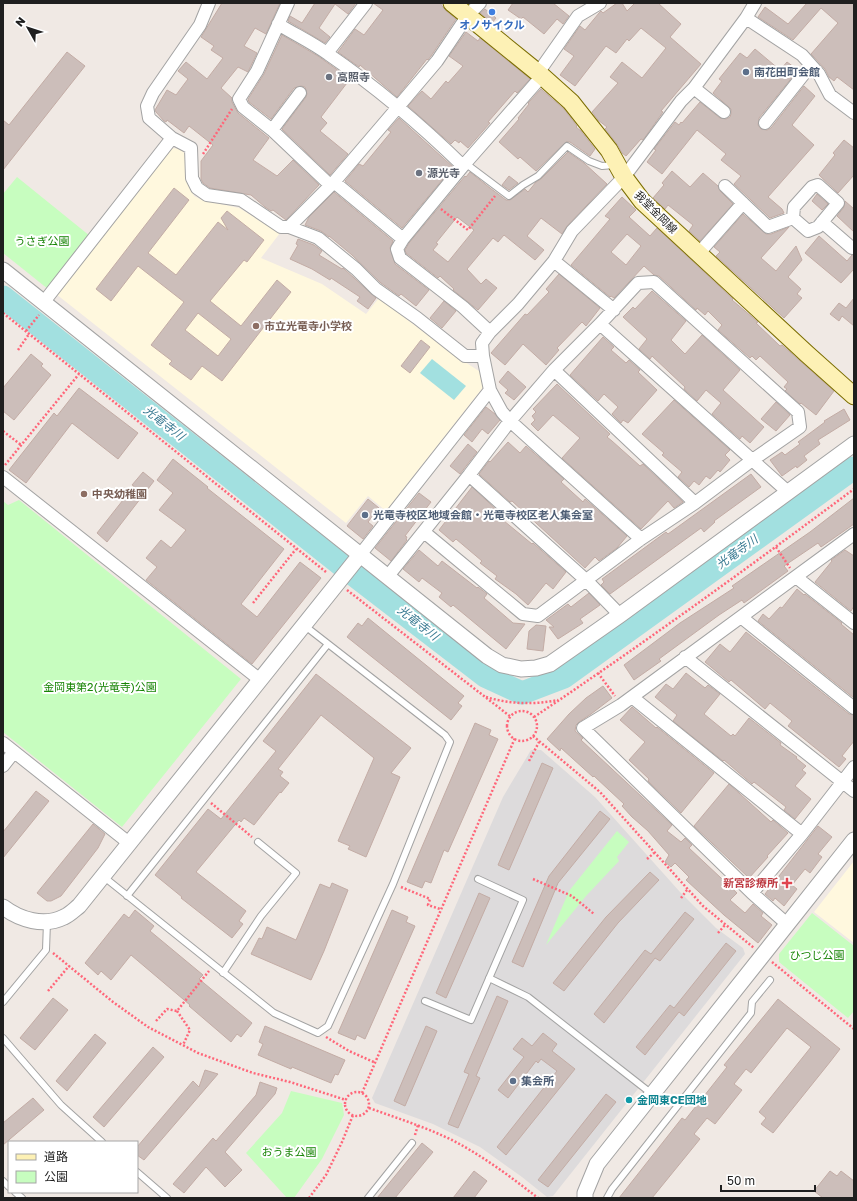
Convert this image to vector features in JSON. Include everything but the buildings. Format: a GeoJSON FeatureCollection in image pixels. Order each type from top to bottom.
{"type":"FeatureCollection","features":[{"type":"Feature","properties":{"kind":"main road","name":"我堂金岡線"},"geometry":{"type":"LineString","coordinates":[[452,3],[474,9],[540,75],[571,102],[595,131],[642,201],[854,396]]}},
{"type":"Feature","properties":{"kind":"street"},"geometry":{"type":"LineString","coordinates":[[209,3],[200,25],[153,93],[147,106],[149,118],[172,138],[191,148],[192,178],[197,188],[207,195],[241,200],[280,227],[289,226],[318,238],[356,269],[376,289],[417,318],[465,356],[483,356]]}},
{"type":"Feature","properties":{"kind":"street"},"geometry":{"type":"LineString","coordinates":[[288,3],[257,72],[239,99],[243,107],[272,130],[332,183],[403,239]]}},
{"type":"Feature","properties":{"kind":"street"},"geometry":{"type":"LineString","coordinates":[[327,53],[366,3]]}},
{"type":"Feature","properties":{"kind":"street"},"geometry":{"type":"LineString","coordinates":[[490,332],[463,307],[400,258],[398,248],[403,239],[464,164],[540,75],[578,16],[600,3]]}},
{"type":"Feature","properties":{"kind":"street"},"geometry":{"type":"LineString","coordinates":[[641,539],[510,421],[502,412],[490,390],[482,343],[490,332],[518,304],[554,261],[572,231],[621,170],[694,88],[746,18],[755,3]]}},
{"type":"Feature","properties":{"kind":"street"},"geometry":{"type":"LineString","coordinates":[[289,226],[332,183],[398,107],[437,61],[474,9]]}},
{"type":"Feature","properties":{"kind":"street"},"geometry":{"type":"LineString","coordinates":[[746,18],[802,55],[819,74],[830,95],[854,113]]}},
{"type":"Feature","properties":{"kind":"street"},"geometry":{"type":"LineString","coordinates":[[278,24],[327,53],[398,107],[464,164]]}},
{"type":"Feature","properties":{"kind":"street"},"geometry":{"type":"LineString","coordinates":[[765,123],[811,65]]}},
{"type":"Feature","properties":{"kind":"street"},"geometry":{"type":"LineString","coordinates":[[694,88],[724,112]]}},
{"type":"Feature","properties":{"kind":"street"},"geometry":{"type":"LineString","coordinates":[[272,130],[300,93]]}},
{"type":"Feature","properties":{"kind":"street"},"geometry":{"type":"LineString","coordinates":[[41,308],[172,138]]}},
{"type":"Feature","properties":{"kind":"street"},"geometry":{"type":"LineString","coordinates":[[818,185],[838,203],[818,227],[808,231],[793,218],[794,207],[812,188],[818,185]]}},
{"type":"Feature","properties":{"kind":"street"},"geometry":{"type":"LineString","coordinates":[[725,186],[768,227],[793,218]]}},
{"type":"Feature","properties":{"kind":"street"},"geometry":{"type":"LineString","coordinates":[[699,254],[743,203]]}},
{"type":"Feature","properties":{"kind":"street"},"geometry":{"type":"LineString","coordinates":[[822,222],[852,248]]}},
{"type":"Feature","properties":{"kind":"street"},"geometry":{"type":"LineString","coordinates":[[554,261],[614,310]]}},
{"type":"Feature","properties":{"kind":"street"},"geometry":{"type":"LineString","coordinates":[[3,270],[41,308],[356,559],[388,576],[487,656],[502,665],[521,669],[536,668],[550,664],[620,615],[854,444]]}},
{"type":"Feature","properties":{"kind":"street"},"geometry":{"type":"LineString","coordinates":[[388,576],[469,476],[510,421],[554,370],[614,310],[638,283],[654,282],[798,412],[800,427],[695,503],[641,539],[587,581],[538,616],[523,614],[424,532]]}},
{"type":"Feature","properties":{"kind":"street"},"geometry":{"type":"LineString","coordinates":[[600,324],[751,461],[788,492]]}},
{"type":"Feature","properties":{"kind":"street"},"geometry":{"type":"LineString","coordinates":[[554,370],[695,503]]}},
{"type":"Feature","properties":{"kind":"street"},"geometry":{"type":"LineString","coordinates":[[3,907],[28,921],[47,922],[64,917],[79,906],[104,877],[303,624],[343,582],[356,559],[490,390]]}},
{"type":"Feature","properties":{"kind":"street"},"geometry":{"type":"LineString","coordinates":[[469,476],[587,581],[620,615]]}},
{"type":"Feature","properties":{"kind":"street"},"geometry":{"type":"LineString","coordinates":[[3,477],[259,679]]}},
{"type":"Feature","properties":{"kind":"street"},"geometry":{"type":"LineString","coordinates":[[787,924],[752,893],[584,728],[621,705],[852,537]]}},
{"type":"Feature","properties":{"kind":"street"},"geometry":{"type":"LineString","coordinates":[[796,577],[854,623]]}},
{"type":"Feature","properties":{"kind":"street"},"geometry":{"type":"LineString","coordinates":[[741,617],[854,708]]}},
{"type":"Feature","properties":{"kind":"street"},"geometry":{"type":"LineString","coordinates":[[685,657],[854,791]]}},
{"type":"Feature","properties":{"kind":"street"},"geometry":{"type":"LineString","coordinates":[[632,696],[802,834]]}},
{"type":"Feature","properties":{"kind":"street"},"geometry":{"type":"LineString","coordinates":[[3,743],[129,844]]}},
{"type":"Feature","properties":{"kind":"street"},"geometry":{"type":"LineString","coordinates":[[3,766],[14,752]]}},
{"type":"Feature","properties":{"kind":"street"},"geometry":{"type":"LineString","coordinates":[[752,893],[802,834],[854,767]]}},
{"type":"Feature","properties":{"kind":"street"},"geometry":{"type":"LineString","coordinates":[[585,1198],[585,1193],[597,1164],[854,840]]}},
{"type":"Feature","properties":{"kind":"lane"},"geometry":{"type":"LineString","coordinates":[[464,164],[509,196],[523,184],[538,176],[567,146],[589,161],[602,166],[621,170]]}},
{"type":"Feature","properties":{"kind":"lane"},"geometry":{"type":"LineString","coordinates":[[104,877],[274,1014],[318,1033],[328,1026],[393,884],[450,742],[445,735],[303,624]]}},
{"type":"Feature","properties":{"kind":"lane"},"geometry":{"type":"LineString","coordinates":[[127,896],[328,644]]}},
{"type":"Feature","properties":{"kind":"lane"},"geometry":{"type":"LineString","coordinates":[[223,973],[261,916],[296,873],[258,842]]}},
{"type":"Feature","properties":{"kind":"lane"},"geometry":{"type":"LineString","coordinates":[[425,1001],[471,1020],[523,900],[478,879]]}},
{"type":"Feature","properties":{"kind":"lane"},"geometry":{"type":"LineString","coordinates":[[3,1002],[46,950],[47,922]]}},
{"type":"Feature","properties":{"kind":"lane"},"geometry":{"type":"LineString","coordinates":[[488,978],[528,997],[653,1094]]}},
{"type":"Feature","properties":{"kind":"lane"},"geometry":{"type":"LineString","coordinates":[[607,1198],[612,1189],[751,1013],[752,1002],[770,980]]}},
{"type":"Feature","properties":{"kind":"lane"},"geometry":{"type":"LineString","coordinates":[[3,1038],[61,1105],[101,1141]]}},
{"type":"Feature","properties":{"kind":"lane"},"geometry":{"type":"LineString","coordinates":[[368,1198],[412,1143]]}},
{"type":"Feature","properties":{"kind":"lane"},"geometry":{"type":"LineString","coordinates":[[138,1173],[167,1198]]}},
{"type":"Feature","properties":{"kind":"path"},"geometry":{"type":"LineString","coordinates":[[192,171],[226,116],[239,99]]}},
{"type":"Feature","properties":{"kind":"path"},"geometry":{"type":"LineString","coordinates":[[433,202],[468,230],[500,190]]}},
{"type":"Feature","properties":{"kind":"path"},"geometry":{"type":"LineString","coordinates":[[26,331],[41,308]]}},
{"type":"Feature","properties":{"kind":"path"},"geometry":{"type":"LineString","coordinates":[[3,313],[326,572]]}},
{"type":"Feature","properties":{"kind":"path"},"geometry":{"type":"LineString","coordinates":[[18,350],[29,334]]}},
{"type":"Feature","properties":{"kind":"path"},"geometry":{"type":"LineString","coordinates":[[3,467],[79,374]]}},
{"type":"Feature","properties":{"kind":"path"},"geometry":{"type":"LineString","coordinates":[[3,430],[21,445]]}},
{"type":"Feature","properties":{"kind":"path"},"geometry":{"type":"LineString","coordinates":[[534,716],[598,673],[776,547],[854,489]]}},
{"type":"Feature","properties":{"kind":"path"},"geometry":{"type":"LineString","coordinates":[[776,547],[796,577]]}},
{"type":"Feature","properties":{"kind":"path"},"geometry":{"type":"LineString","coordinates":[[253,603],[296,549]]}},
{"type":"Feature","properties":{"kind":"path"},"geometry":{"type":"LineString","coordinates":[[343,582],[511,717]]}},
{"type":"Feature","properties":{"kind":"path"},"geometry":{"type":"LineString","coordinates":[[598,673],[621,705]]}},
{"type":"Feature","properties":{"kind":"path"},"geometry":{"type":"LineString","coordinates":[[483,696],[505,702],[532,704],[560,699]]}},
{"type":"Feature","properties":{"kind":"path"},"geometry":{"type":"LineString","coordinates":[[522,711],[534,716],[537,724],[533,736],[524,740],[515,738],[509,731],[508,726],[511,717],[518,712],[522,711]]}},
{"type":"Feature","properties":{"kind":"path"},"geometry":{"type":"LineString","coordinates":[[533,736],[600,792],[687,890],[725,925],[756,949]]}},
{"type":"Feature","properties":{"kind":"path"},"geometry":{"type":"LineString","coordinates":[[362,1093],[515,738]]}},
{"type":"Feature","properties":{"kind":"path"},"geometry":{"type":"LineString","coordinates":[[529,762],[539,742]]}},
{"type":"Feature","properties":{"kind":"path"},"geometry":{"type":"LineString","coordinates":[[205,798],[258,842]]}},
{"type":"Feature","properties":{"kind":"path"},"geometry":{"type":"LineString","coordinates":[[647,859],[654,853]]}},
{"type":"Feature","properties":{"kind":"path"},"geometry":{"type":"LineString","coordinates":[[533,879],[572,896],[594,914]]}},
{"type":"Feature","properties":{"kind":"path"},"geometry":{"type":"LineString","coordinates":[[393,884],[430,899],[428,905],[440,909]]}},
{"type":"Feature","properties":{"kind":"path"},"geometry":{"type":"LineString","coordinates":[[680,898],[687,890]]}},
{"type":"Feature","properties":{"kind":"path"},"geometry":{"type":"LineString","coordinates":[[718,933],[725,925]]}},
{"type":"Feature","properties":{"kind":"path"},"geometry":{"type":"LineString","coordinates":[[53,953],[113,1002],[148,1027],[183,1045],[253,1072],[346,1100]]}},
{"type":"Feature","properties":{"kind":"path"},"geometry":{"type":"LineString","coordinates":[[771,962],[854,1028]]}},
{"type":"Feature","properties":{"kind":"path"},"geometry":{"type":"LineString","coordinates":[[177,1011],[214,965]]}},
{"type":"Feature","properties":{"kind":"path"},"geometry":{"type":"LineString","coordinates":[[48,991],[69,966]]}},
{"type":"Feature","properties":{"kind":"path"},"geometry":{"type":"LineString","coordinates":[[156,1021],[167,1009],[177,1011],[190,1030],[183,1045]]}},
{"type":"Feature","properties":{"kind":"path"},"geometry":{"type":"LineString","coordinates":[[318,1033],[348,1051],[376,1063]]}},
{"type":"Feature","properties":{"kind":"path"},"geometry":{"type":"LineString","coordinates":[[354,1092],[362,1093],[368,1098],[369,1108],[364,1114],[356,1116],[353,1115],[346,1107],[346,1100],[354,1092]]}},
{"type":"Feature","properties":{"kind":"path"},"geometry":{"type":"LineString","coordinates":[[369,1108],[418,1125],[453,1141],[498,1168],[538,1198]]}},
{"type":"Feature","properties":{"kind":"path"},"geometry":{"type":"LineString","coordinates":[[309,1198],[326,1175],[353,1115]]}},
{"type":"Feature","properties":{"kind":"shaded area","name":"市立光竜寺小学校"},"geometry":{"type":"Polygon","coordinates":[[[171,148],[181,149],[185,154],[186,177],[194,196],[202,200],[239,208],[280,233],[261,258],[322,284],[366,314],[379,298],[451,353],[482,373],[484,386],[386,511],[368,496],[346,523],[56,294],[171,148]]]}},
{"type":"Feature","properties":{"kind":"shaded area","name":"金岡東CE団地"},"geometry":{"type":"Polygon","coordinates":[[[531,750],[541,750],[595,797],[680,892],[716,928],[743,948],[745,954],[553,1196],[547,1197],[480,1147],[433,1124],[375,1103],[372,1098],[503,797],[531,750]]]}},
{"type":"Feature","properties":{"kind":"shaded area"},"geometry":{"type":"Polygon","coordinates":[[[854,861],[854,943],[814,912],[854,861]]]}},
{"type":"Feature","properties":{"kind":"green space","name":"うさぎ公園"},"geometry":{"type":"Polygon","coordinates":[[[17,177],[90,236],[48,289],[3,253],[3,194],[17,177]]]}},
{"type":"Feature","properties":{"kind":"green space","name":"金岡東第2(光竜寺)公園"},"geometry":{"type":"Polygon","coordinates":[[[19,500],[241,679],[122,827],[3,732],[3,501],[8,505],[19,500]]]}},
{"type":"Feature","properties":{"kind":"green space"},"geometry":{"type":"Polygon","coordinates":[[[617,831],[629,842],[617,857],[619,861],[586,896],[546,945],[569,891],[617,831]]]}},
{"type":"Feature","properties":{"kind":"green space","name":"ひつじ公園"},"geometry":{"type":"Polygon","coordinates":[[[812,913],[854,946],[854,1011],[848,1018],[779,962],[779,954],[812,913]]]}},
{"type":"Feature","properties":{"kind":"green space","name":"おうま公園"},"geometry":{"type":"Polygon","coordinates":[[[291,1091],[342,1103],[344,1115],[322,1159],[294,1198],[287,1198],[246,1153],[282,1113],[291,1091]]]}},
{"type":"Feature","properties":{"kind":"water"},"geometry":{"type":"Polygon","coordinates":[[[432,359],[466,386],[454,400],[420,373],[432,359]]]}},
{"type":"Feature","properties":{"kind":"pier"},"geometry":{"type":"Polygon","coordinates":[[[340,555],[361,572],[351,585],[330,568],[340,555]]]}},
{"type":"Feature","properties":{"kind":"waterway","name":"光竜寺川"},"geometry":{"type":"LineString","coordinates":[[3,297],[359,579],[485,676],[522,693],[564,677],[854,468]]}},
{"type":"Feature","properties":{"kind":"place","name":"オノサイクル"},"geometry":{"type":"Point","coordinates":[492,12]}},
{"type":"Feature","properties":{"kind":"place","name":"南花田町会館"},"geometry":{"type":"Point","coordinates":[746,72]}},
{"type":"Feature","properties":{"kind":"place","name":"高照寺"},"geometry":{"type":"Point","coordinates":[329,77]}},
{"type":"Feature","properties":{"kind":"place","name":"源光寺"},"geometry":{"type":"Point","coordinates":[419,173]}},
{"type":"Feature","properties":{"kind":"place","name":"市立光竜寺小学校"},"geometry":{"type":"Point","coordinates":[256,326]}},
{"type":"Feature","properties":{"kind":"place","name":"中央幼稚園"},"geometry":{"type":"Point","coordinates":[84,494]}},
{"type":"Feature","properties":{"kind":"place","name":"光竜寺校区地域会館・光竜寺校区老人集会室"},"geometry":{"type":"Point","coordinates":[365,515]}},
{"type":"Feature","properties":{"kind":"place","name":"新宮診療所"},"geometry":{"type":"Point","coordinates":[787,883]}},
{"type":"Feature","properties":{"kind":"place","name":"集会所"},"geometry":{"type":"Point","coordinates":[513,1081]}},
{"type":"Feature","properties":{"kind":"place","name":"金岡東CE団地"},"geometry":{"type":"Point","coordinates":[629,1100]}}]}
